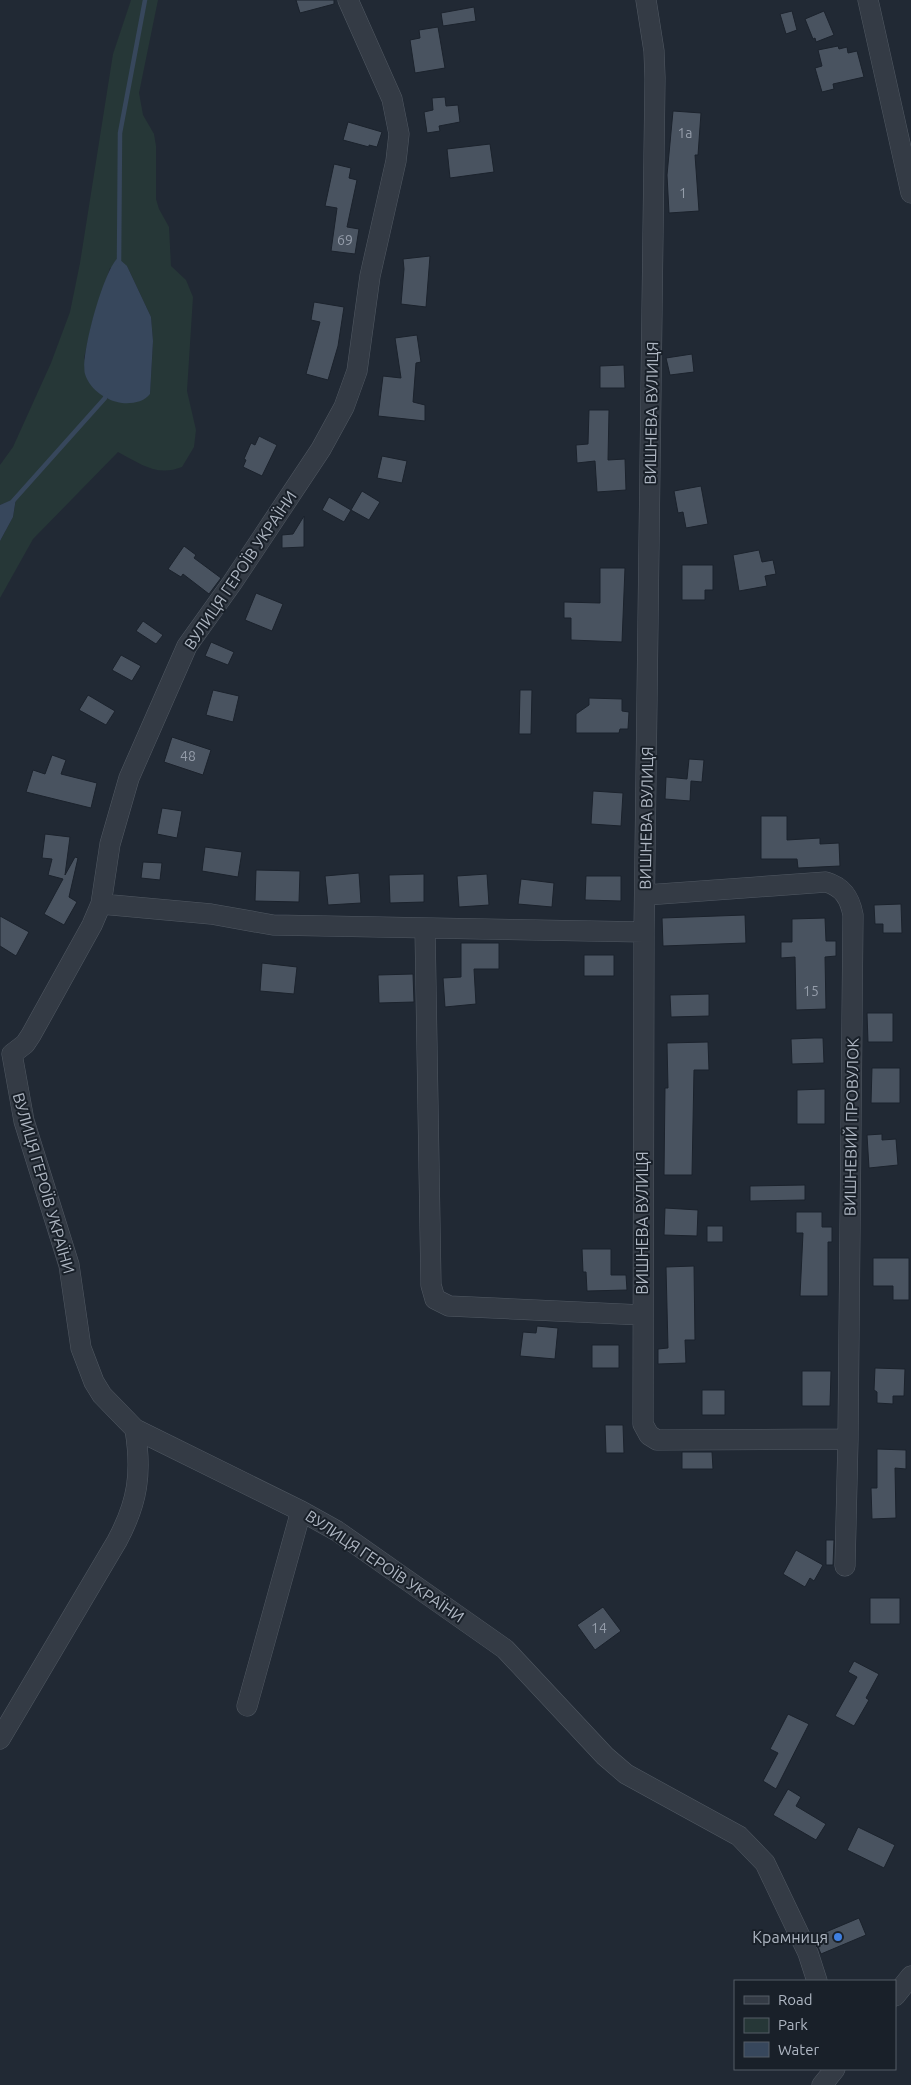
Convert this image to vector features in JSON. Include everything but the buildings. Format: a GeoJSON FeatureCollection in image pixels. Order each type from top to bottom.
{"type":"FeatureCollection","features":[{"type":"Feature","properties":{"kind":"street","name":"ВУЛИЦЯ ГЕРОЇВ УКРАЇНИ"},"geometry":{"type":"LineString","coordinates":[[348,0],[392,99],[399,134],[396,161],[370,276],[357,371],[344,407],[321,449],[232,583],[187,646],[129,778],[110,844],[101,904],[92,925],[31,1035],[25,1044],[6,1054],[24,1121],[69,1265],[77,1331],[83,1357],[102,1395],[135,1429],[301,1511],[337,1531],[505,1649],[605,1756],[626,1774],[728,1828],[749,1844],[765,1863],[808,1953],[817,1980]]}},
{"type":"Feature","properties":{"kind":"street","name":"ВИШНЕВА ВУЛИЦЯ"},"geometry":{"type":"LineString","coordinates":[[646,0],[654,51],[654,88],[646,895],[644,932],[642,1424],[649,1435],[657,1440],[848,1439]]}},
{"type":"Feature","properties":{"kind":"street"},"geometry":{"type":"LineString","coordinates":[[868,0],[911,193]]}},
{"type":"Feature","properties":{"kind":"street","name":"ВИШНЕВИЙ ПРОВУЛОК"},"geometry":{"type":"LineString","coordinates":[[646,895],[826,882],[842,890],[851,905],[853,915],[845,1566]]}},
{"type":"Feature","properties":{"kind":"street"},"geometry":{"type":"LineString","coordinates":[[101,904],[211,914],[273,925],[644,932]]}},
{"type":"Feature","properties":{"kind":"street"},"geometry":{"type":"LineString","coordinates":[[425,928],[431,1285],[435,1299],[449,1306],[642,1315]]}},
{"type":"Feature","properties":{"kind":"street"},"geometry":{"type":"LineString","coordinates":[[0,1739],[117,1541],[131,1512],[138,1486],[139,1465],[135,1429]]}},
{"type":"Feature","properties":{"kind":"street"},"geometry":{"type":"LineString","coordinates":[[247,1706],[301,1511]]}},
{"type":"Feature","properties":{"kind":"street"},"geometry":{"type":"LineString","coordinates":[[896,1995],[911,1976]]}},
{"type":"Feature","properties":{"kind":"green space"},"geometry":{"type":"Polygon","coordinates":[[[131,0],[158,0],[139,93],[143,115],[154,134],[156,146],[156,199],[169,227],[171,266],[186,280],[193,297],[187,391],[196,430],[194,447],[182,467],[165,471],[149,468],[118,452],[33,539],[0,598],[0,541],[13,517],[16,499],[0,505],[0,465],[13,447],[51,363],[70,312],[80,263],[113,54],[131,0]],[[127,266],[110,268],[93,319],[84,358],[105,398],[127,403],[150,394],[153,341],[151,317],[127,266]]]}},
{"type":"Feature","properties":{"kind":"water"},"geometry":{"type":"Polygon","coordinates":[[[118,258],[127,266],[151,317],[153,341],[150,394],[141,401],[130,403],[116,402],[95,390],[87,380],[84,364],[94,313],[106,278],[112,265],[118,258]]]}},
{"type":"Feature","properties":{"kind":"water"},"geometry":{"type":"Polygon","coordinates":[[[16,498],[13,517],[0,541],[0,505],[16,498]]]}},
{"type":"Feature","properties":{"kind":"waterway"},"geometry":{"type":"LineString","coordinates":[[119,264],[120,133],[145,0]]}},
{"type":"Feature","properties":{"kind":"waterway"},"geometry":{"type":"LineString","coordinates":[[13,501],[105,398],[106,394]]}},
{"type":"Feature","properties":{"kind":"place","name":"Крамниця"},"geometry":{"type":"Point","coordinates":[838,1937]}}]}
